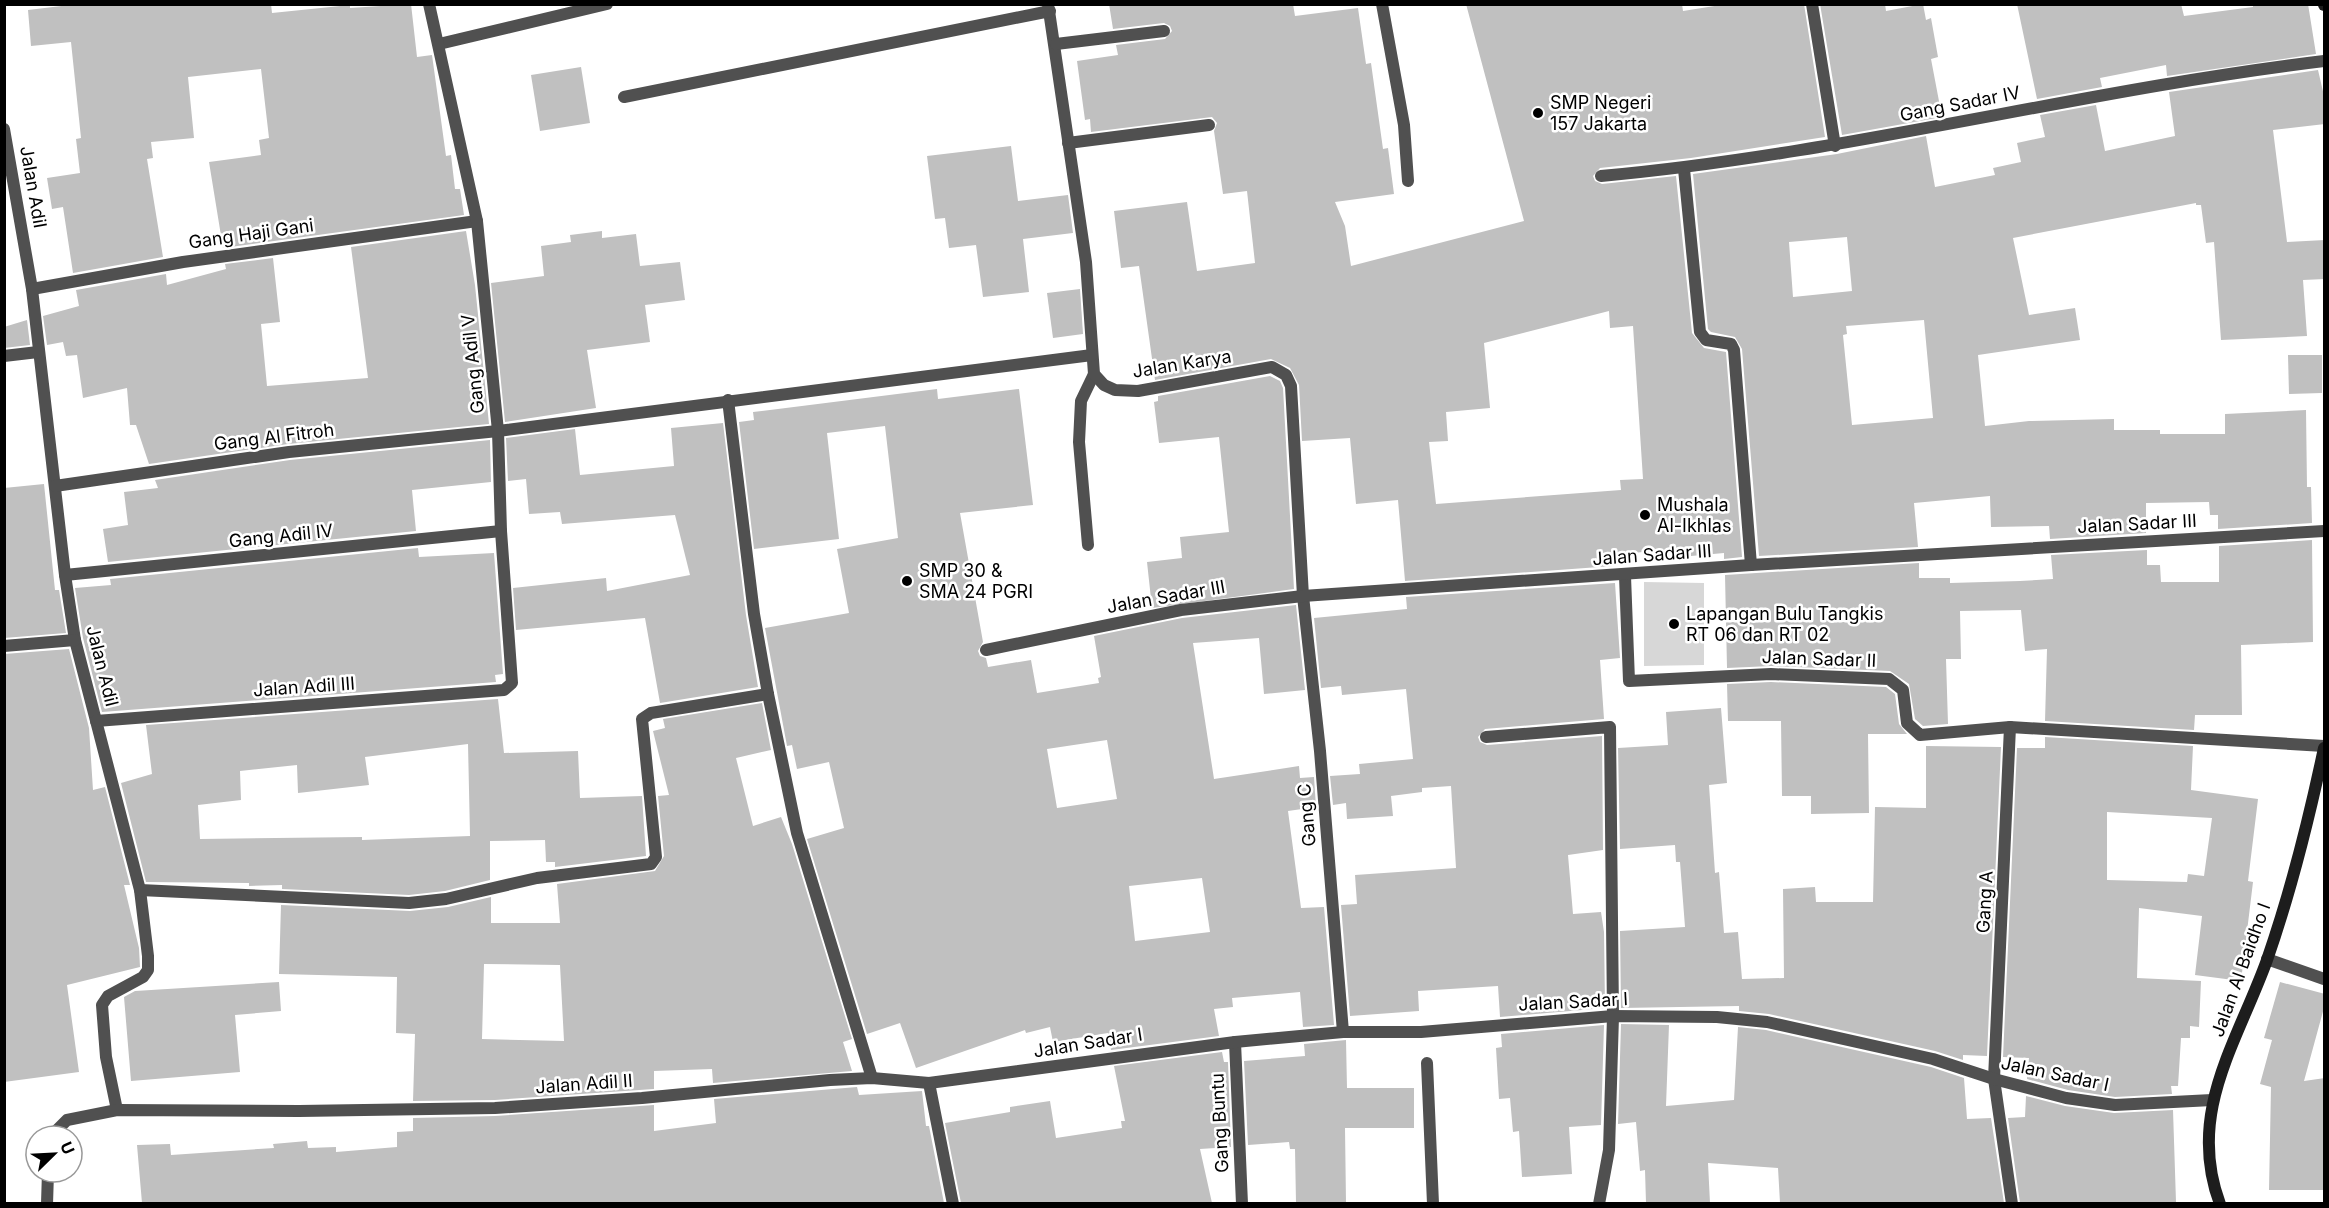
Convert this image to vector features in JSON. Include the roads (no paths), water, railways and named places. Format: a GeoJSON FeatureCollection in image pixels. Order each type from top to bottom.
{"type":"FeatureCollection","features":[{"type":"Feature","properties":{"kind":"street","name":"Gang Adil V"},"geometry":{"type":"LineString","coordinates":[[429,4],[477,221],[498,431],[501,531],[512,683]]}},
{"type":"Feature","properties":{"kind":"street"},"geometry":{"type":"LineString","coordinates":[[439,44],[607,4]]}},
{"type":"Feature","properties":{"kind":"street"},"geometry":{"type":"LineString","coordinates":[[1382,4],[1404,125],[1408,181]]}},
{"type":"Feature","properties":{"kind":"street"},"geometry":{"type":"LineString","coordinates":[[1812,4],[1835,146]]}},
{"type":"Feature","properties":{"kind":"street"},"geometry":{"type":"LineString","coordinates":[[624,98],[1049,8],[1086,262],[1094,374],[1081,401],[1079,442],[1088,545]]}},
{"type":"Feature","properties":{"kind":"street"},"geometry":{"type":"LineString","coordinates":[[1056,44],[1164,31]]}},
{"type":"Feature","properties":{"kind":"street","name":"Gang Sadar IV"},"geometry":{"type":"LineString","coordinates":[[1602,176],[1684,169],[1835,146],[2151,85],[2325,61]]}},
{"type":"Feature","properties":{"kind":"street"},"geometry":{"type":"LineString","coordinates":[[1068,143],[1209,125]]}},
{"type":"Feature","properties":{"kind":"street","name":"Jalan Adil"},"geometry":{"type":"LineString","coordinates":[[4,129],[32,289],[65,575],[75,640],[140,890],[148,970],[143,977],[108,996],[102,1005],[106,1057],[117,1110]]}},
{"type":"Feature","properties":{"kind":"street"},"geometry":{"type":"LineString","coordinates":[[1684,169],[1700,332],[1706,340],[1731,344],[1734,350],[1752,565]]}},
{"type":"Feature","properties":{"kind":"street","name":"Gang Haji Gani"},"geometry":{"type":"LineString","coordinates":[[32,289],[183,262],[477,221]]}},
{"type":"Feature","properties":{"kind":"street"},"geometry":{"type":"LineString","coordinates":[[4,356],[38,352]]}},
{"type":"Feature","properties":{"kind":"street","name":"Gang Al Fitroh"},"geometry":{"type":"LineString","coordinates":[[55,486],[289,452],[498,431],[1092,355]]}},
{"type":"Feature","properties":{"kind":"street","name":"Jalan Karya"},"geometry":{"type":"LineString","coordinates":[[1094,374],[1104,385],[1115,390],[1138,391],[1272,368],[1286,375],[1291,386],[1304,596]]}},
{"type":"Feature","properties":{"kind":"street"},"geometry":{"type":"LineString","coordinates":[[728,400],[754,614],[797,833],[872,1078]]}},
{"type":"Feature","properties":{"kind":"street","name":"Gang Adil IV"},"geometry":{"type":"LineString","coordinates":[[65,575],[501,531]]}},
{"type":"Feature","properties":{"kind":"street","name":"Jalan Sadar III"},"geometry":{"type":"LineString","coordinates":[[986,650],[1181,610],[1304,596],[1625,576],[1752,565],[2325,531]]}},
{"type":"Feature","properties":{"kind":"street","name":"Jalan Sadar II"},"geometry":{"type":"LineString","coordinates":[[1625,576],[1629,681],[1771,674],[1889,679],[1903,690],[1907,723],[1920,735],[2010,727],[2325,747]]}},
{"type":"Feature","properties":{"kind":"street","name":"Gang C"},"geometry":{"type":"LineString","coordinates":[[1304,596],[1320,751],[1343,1032]]}},
{"type":"Feature","properties":{"kind":"street"},"geometry":{"type":"LineString","coordinates":[[4,646],[75,640]]}},
{"type":"Feature","properties":{"kind":"street","name":"Jalan Adil III"},"geometry":{"type":"LineString","coordinates":[[96,721],[504,690],[512,683]]}},
{"type":"Feature","properties":{"kind":"street"},"geometry":{"type":"LineString","coordinates":[[140,890],[409,903],[446,898],[537,878],[651,864],[656,857],[642,719],[651,713],[768,694]]}},
{"type":"Feature","properties":{"kind":"street"},"geometry":{"type":"LineString","coordinates":[[1486,737],[1610,727],[1613,1016],[1609,1150],[1599,1203]]}},
{"type":"Feature","properties":{"kind":"street","name":"Gang A"},"geometry":{"type":"LineString","coordinates":[[2010,727],[1994,1079],[2012,1203]]}},
{"type":"Feature","properties":{"kind":"street","name":"Jalan Al Baidho I"},"geometry":{"type":"LineString","coordinates":[[2220,1203],[2212,1184],[2208,1157],[2212,1100],[2267,959],[2312,805],[2325,747]]}},
{"type":"Feature","properties":{"kind":"street"},"geometry":{"type":"LineString","coordinates":[[2267,959],[2325,979]]}},
{"type":"Feature","properties":{"kind":"street","name":"Jalan Sadar I"},"geometry":{"type":"LineString","coordinates":[[929,1083],[1234,1041],[1343,1032],[1421,1032],[1613,1016],[1716,1017],[1767,1022],[1933,1059],[1994,1079],[2066,1098],[2115,1105],[2212,1100]]}},
{"type":"Feature","properties":{"kind":"street","name":"Gang Buntu"},"geometry":{"type":"LineString","coordinates":[[1234,1041],[1242,1203]]}},
{"type":"Feature","properties":{"kind":"street"},"geometry":{"type":"LineString","coordinates":[[1427,1063],[1433,1203]]}},
{"type":"Feature","properties":{"kind":"street","name":"Jalan Adil II"},"geometry":{"type":"LineString","coordinates":[[117,1110],[299,1111],[495,1108],[601,1102],[755,1086],[872,1078],[929,1083]]}},
{"type":"Feature","properties":{"kind":"street"},"geometry":{"type":"LineString","coordinates":[[929,1083],[953,1203]]}},
{"type":"Feature","properties":{"kind":"street"},"geometry":{"type":"LineString","coordinates":[[63,1124],[67,1120],[117,1110]]}},
{"type":"Feature","properties":{"kind":"street"},"geometry":{"type":"LineString","coordinates":[[47,1203],[48,1184]]}},
{"type":"Feature","properties":{"kind":"place","name":"SMP Negeri 157 Jakarta"},"geometry":{"type":"Point","coordinates":[1538,113]}},
{"type":"Feature","properties":{"kind":"place","name":"Mushala Al-Ikhlas"},"geometry":{"type":"Point","coordinates":[1645,515]}},
{"type":"Feature","properties":{"kind":"place","name":"SMP 30 & SMA 24 PGRI"},"geometry":{"type":"Point","coordinates":[907,581]}},
{"type":"Feature","properties":{"kind":"place","name":"Lapangan Bulu Tangkis RT 06 dan RT 02"},"geometry":{"type":"Point","coordinates":[1674,624]}}]}
